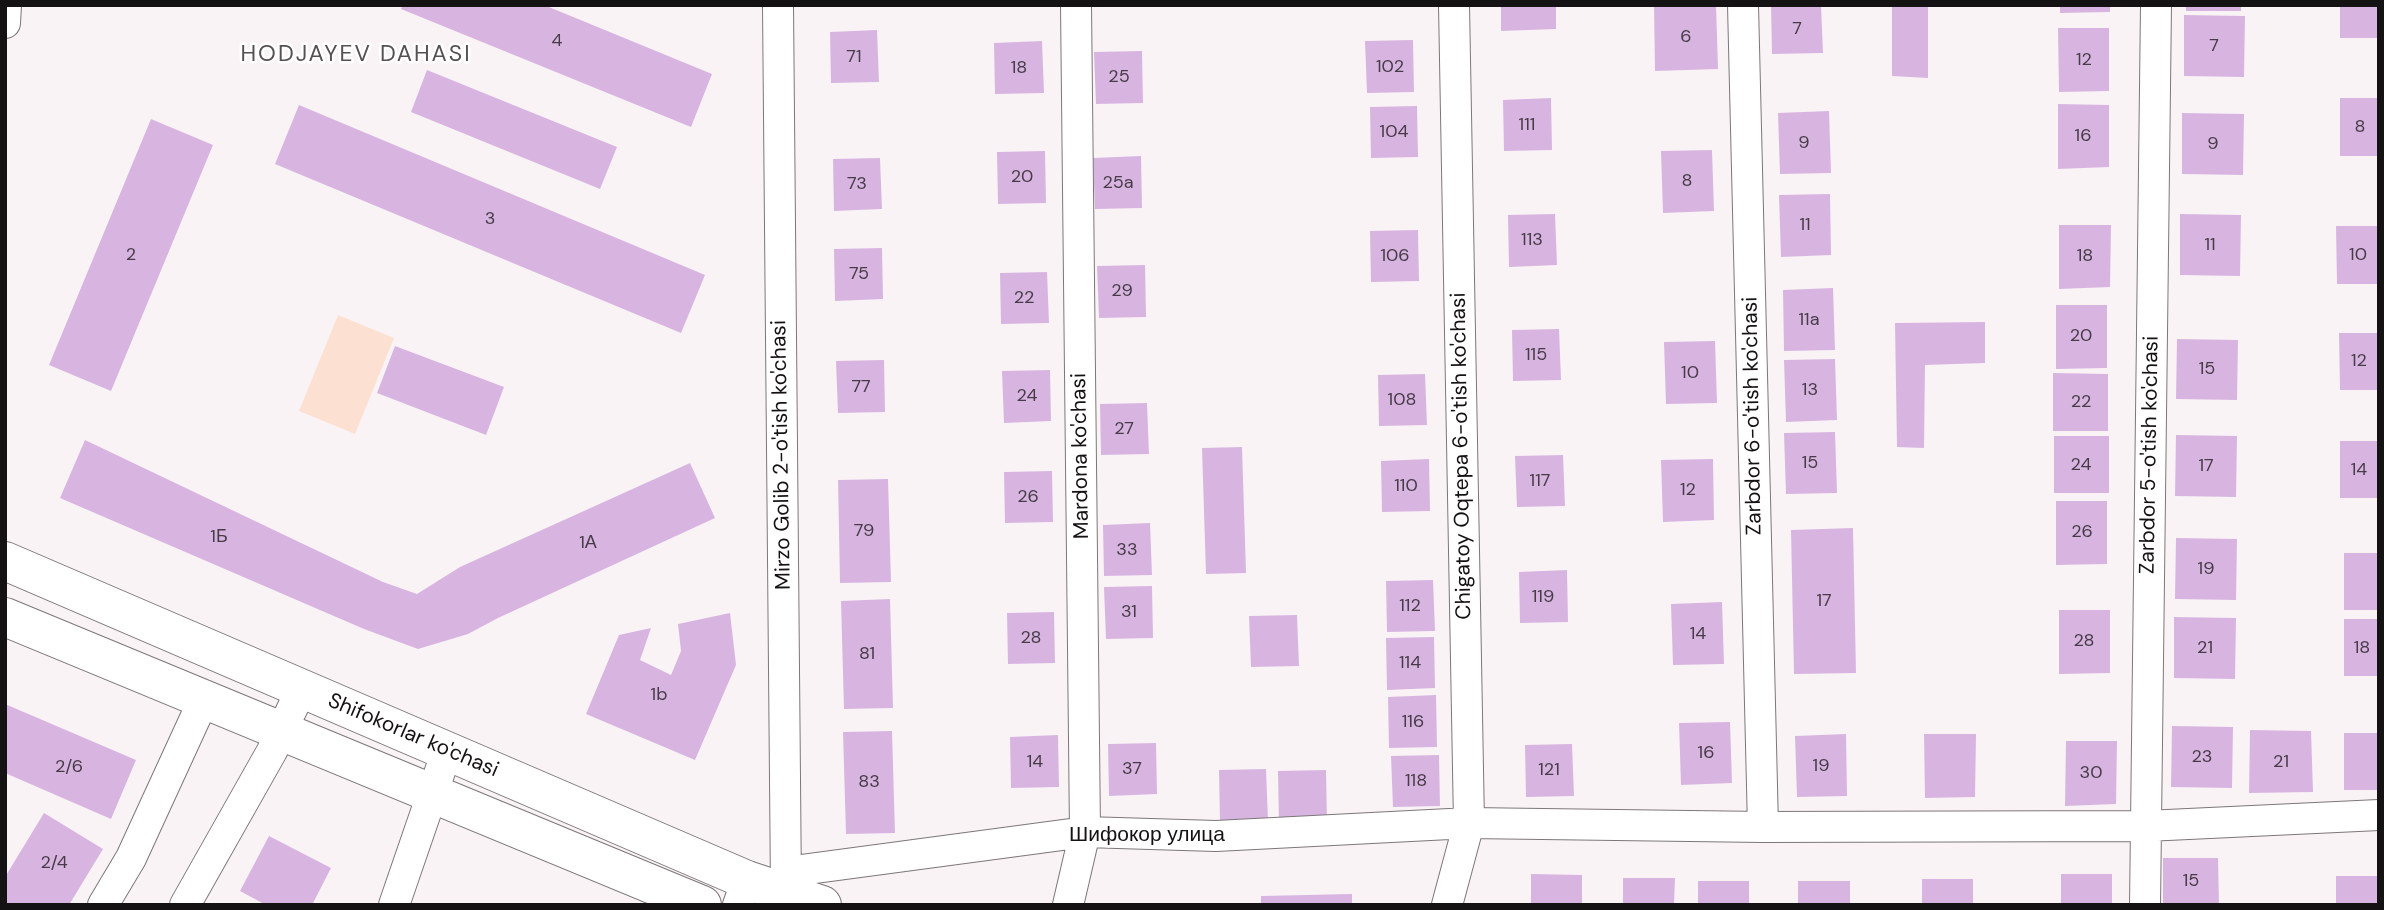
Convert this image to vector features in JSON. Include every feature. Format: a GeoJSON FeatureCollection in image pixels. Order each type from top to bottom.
{"type":"FeatureCollection","features":[{"type":"Feature","properties":{"kind":"main road","name":"Shifokorlar ko'chasi"},"geometry":{"type":"LineString","coordinates":[[5,561],[447,751],[742,892],[786,890],[822,905]]}},
{"type":"Feature","properties":{"kind":"main road"},"geometry":{"type":"LineString","coordinates":[[5,617],[702,905]]}},
{"type":"Feature","properties":{"kind":"street"},"geometry":{"type":"LineString","coordinates":[[5,23],[6,5]]}},
{"type":"Feature","properties":{"kind":"street","name":"Mirzo Golib 2-o'tish ko'chasi"},"geometry":{"type":"LineString","coordinates":[[778,5],[786,890]]}},
{"type":"Feature","properties":{"kind":"street","name":"Mardona ko'chasi"},"geometry":{"type":"LineString","coordinates":[[1068,905],[1085,832],[1076,5]]}},
{"type":"Feature","properties":{"kind":"street","name":"Chigatoy Oqtepa 6-o'tish ko'chasi"},"geometry":{"type":"LineString","coordinates":[[1447,905],[1469,823],[1454,5]]}},
{"type":"Feature","properties":{"kind":"street","name":"Zarbdor 6-o'tish ko'chasi"},"geometry":{"type":"LineString","coordinates":[[1743,5],[1763,827]]}},
{"type":"Feature","properties":{"kind":"street","name":"Zarbdor 5-o'tish ko'chasi"},"geometry":{"type":"LineString","coordinates":[[2144,905],[2156,5]]}},
{"type":"Feature","properties":{"kind":"street"},"geometry":{"type":"LineString","coordinates":[[185,905],[282,731],[302,688]]}},
{"type":"Feature","properties":{"kind":"street"},"geometry":{"type":"LineString","coordinates":[[103,905],[131,858],[204,699]]}},
{"type":"Feature","properties":{"kind":"street"},"geometry":{"type":"LineString","coordinates":[[394,905],[447,751]]}},
{"type":"Feature","properties":{"kind":"street","name":"Шифокор улица"},"geometry":{"type":"LineString","coordinates":[[786,890],[1085,832],[1216,836],[1469,823],[1763,827],[2146,826],[2379,815]]}},
{"type":"Feature","properties":{"kind":"shaded area"},"geometry":{"type":"Polygon","coordinates":[[[338,315],[394,338],[355,434],[299,411],[338,315]]]}},
{"type":"Feature","properties":{"kind":"building"},"geometry":{"type":"Polygon","coordinates":[[[403,5],[544,5],[712,74],[691,127],[401,9],[403,5]]]}},
{"type":"Feature","properties":{"kind":"building"},"geometry":{"type":"Polygon","coordinates":[[[1501,5],[1556,5],[1556,29],[1501,31],[1501,5]]]}},
{"type":"Feature","properties":{"kind":"building"},"geometry":{"type":"Polygon","coordinates":[[[1654,5],[1716,5],[1718,69],[1655,71],[1654,5]]]}},
{"type":"Feature","properties":{"kind":"building"},"geometry":{"type":"Polygon","coordinates":[[[1771,5],[1821,5],[1823,53],[1772,54],[1771,5]]]}},
{"type":"Feature","properties":{"kind":"building"},"geometry":{"type":"Polygon","coordinates":[[[1892,5],[1928,5],[1928,78],[1892,76],[1892,5]]]}},
{"type":"Feature","properties":{"kind":"building"},"geometry":{"type":"Polygon","coordinates":[[[2060,5],[2110,5],[2110,12],[2060,13],[2060,5]]]}},
{"type":"Feature","properties":{"kind":"building"},"geometry":{"type":"Polygon","coordinates":[[[2186,5],[2241,5],[2241,11],[2186,11],[2186,5]]]}},
{"type":"Feature","properties":{"kind":"building"},"geometry":{"type":"Polygon","coordinates":[[[2340,5],[2379,5],[2379,38],[2340,38],[2340,5]]]}},
{"type":"Feature","properties":{"kind":"building"},"geometry":{"type":"Polygon","coordinates":[[[2184,15],[2245,16],[2244,77],[2184,76],[2184,15]]]}},
{"type":"Feature","properties":{"kind":"building"},"geometry":{"type":"Polygon","coordinates":[[[2058,28],[2109,28],[2109,91],[2059,92],[2058,28]]]}},
{"type":"Feature","properties":{"kind":"building"},"geometry":{"type":"Polygon","coordinates":[[[877,30],[879,82],[831,83],[830,32],[877,30]]]}},
{"type":"Feature","properties":{"kind":"building"},"geometry":{"type":"Polygon","coordinates":[[[1413,40],[1414,92],[1367,93],[1365,41],[1413,40]]]}},
{"type":"Feature","properties":{"kind":"building"},"geometry":{"type":"Polygon","coordinates":[[[1042,41],[1044,93],[995,94],[994,43],[1042,41]]]}},
{"type":"Feature","properties":{"kind":"building"},"geometry":{"type":"Polygon","coordinates":[[[1142,51],[1143,103],[1096,104],[1094,52],[1142,51]]]}},
{"type":"Feature","properties":{"kind":"building"},"geometry":{"type":"Polygon","coordinates":[[[427,70],[617,147],[600,189],[411,112],[427,70]]]}},
{"type":"Feature","properties":{"kind":"building"},"geometry":{"type":"Polygon","coordinates":[[[1551,98],[1552,150],[1504,151],[1503,100],[1551,98]]]}},
{"type":"Feature","properties":{"kind":"building"},"geometry":{"type":"Polygon","coordinates":[[[2340,98],[2379,98],[2379,156],[2340,156],[2340,98]]]}},
{"type":"Feature","properties":{"kind":"building"},"geometry":{"type":"Polygon","coordinates":[[[2058,104],[2109,105],[2109,167],[2058,169],[2058,104]]]}},
{"type":"Feature","properties":{"kind":"building"},"geometry":{"type":"Polygon","coordinates":[[[299,105],[705,275],[681,333],[275,164],[299,105]]]}},
{"type":"Feature","properties":{"kind":"building"},"geometry":{"type":"Polygon","coordinates":[[[1417,106],[1418,157],[1371,158],[1370,107],[1417,106]]]}},
{"type":"Feature","properties":{"kind":"building"},"geometry":{"type":"Polygon","coordinates":[[[1829,111],[1831,173],[1780,174],[1778,113],[1829,111]]]}},
{"type":"Feature","properties":{"kind":"building"},"geometry":{"type":"Polygon","coordinates":[[[2182,113],[2244,114],[2243,175],[2182,174],[2182,113]]]}},
{"type":"Feature","properties":{"kind":"building"},"geometry":{"type":"Polygon","coordinates":[[[151,119],[213,145],[111,391],[49,365],[151,119]]]}},
{"type":"Feature","properties":{"kind":"building"},"geometry":{"type":"Polygon","coordinates":[[[1712,150],[1714,211],[1663,213],[1661,151],[1712,150]]]}},
{"type":"Feature","properties":{"kind":"building"},"geometry":{"type":"Polygon","coordinates":[[[1045,151],[1046,203],[998,204],[997,152],[1045,151]]]}},
{"type":"Feature","properties":{"kind":"building"},"geometry":{"type":"Polygon","coordinates":[[[1141,156],[1142,208],[1095,209],[1093,158],[1141,156]]]}},
{"type":"Feature","properties":{"kind":"building"},"geometry":{"type":"Polygon","coordinates":[[[880,158],[882,209],[834,211],[833,159],[880,158]]]}},
{"type":"Feature","properties":{"kind":"building"},"geometry":{"type":"Polygon","coordinates":[[[1830,194],[1831,255],[1781,257],[1779,195],[1830,194]]]}},
{"type":"Feature","properties":{"kind":"building"},"geometry":{"type":"Polygon","coordinates":[[[1555,214],[1557,265],[1509,267],[1508,215],[1555,214]]]}},
{"type":"Feature","properties":{"kind":"building"},"geometry":{"type":"Polygon","coordinates":[[[2180,214],[2241,215],[2240,276],[2180,275],[2180,214]]]}},
{"type":"Feature","properties":{"kind":"building"},"geometry":{"type":"Polygon","coordinates":[[[2059,225],[2111,225],[2110,287],[2059,289],[2059,225]]]}},
{"type":"Feature","properties":{"kind":"building"},"geometry":{"type":"Polygon","coordinates":[[[2336,226],[2379,226],[2379,284],[2337,284],[2336,226]]]}},
{"type":"Feature","properties":{"kind":"building"},"geometry":{"type":"Polygon","coordinates":[[[1418,230],[1419,281],[1371,282],[1370,231],[1418,230]]]}},
{"type":"Feature","properties":{"kind":"building"},"geometry":{"type":"Polygon","coordinates":[[[882,248],[883,299],[835,301],[834,249],[882,248]]]}},
{"type":"Feature","properties":{"kind":"building"},"geometry":{"type":"Polygon","coordinates":[[[1145,265],[1146,317],[1099,318],[1097,266],[1145,265]]]}},
{"type":"Feature","properties":{"kind":"building"},"geometry":{"type":"Polygon","coordinates":[[[1047,272],[1049,323],[1001,324],[1000,273],[1047,272]]]}},
{"type":"Feature","properties":{"kind":"building"},"geometry":{"type":"Polygon","coordinates":[[[1833,288],[1835,350],[1784,351],[1783,290],[1833,288]]]}},
{"type":"Feature","properties":{"kind":"building"},"geometry":{"type":"Polygon","coordinates":[[[2056,305],[2107,305],[2107,368],[2056,369],[2056,305]]]}},
{"type":"Feature","properties":{"kind":"building"},"geometry":{"type":"Polygon","coordinates":[[[1985,322],[1985,363],[1925,365],[1924,448],[1897,447],[1895,323],[1985,322]]]}},
{"type":"Feature","properties":{"kind":"building"},"geometry":{"type":"Polygon","coordinates":[[[1559,329],[1561,380],[1513,381],[1512,330],[1559,329]]]}},
{"type":"Feature","properties":{"kind":"building"},"geometry":{"type":"Polygon","coordinates":[[[2339,333],[2379,333],[2379,390],[2340,390],[2339,333]]]}},
{"type":"Feature","properties":{"kind":"building"},"geometry":{"type":"Polygon","coordinates":[[[2177,339],[2238,340],[2237,400],[2176,399],[2177,339]]]}},
{"type":"Feature","properties":{"kind":"building"},"geometry":{"type":"Polygon","coordinates":[[[1715,341],[1717,403],[1666,404],[1664,342],[1715,341]]]}},
{"type":"Feature","properties":{"kind":"building"},"geometry":{"type":"Polygon","coordinates":[[[395,346],[504,387],[486,435],[377,393],[395,346]]]}},
{"type":"Feature","properties":{"kind":"building"},"geometry":{"type":"Polygon","coordinates":[[[1835,359],[1837,420],[1786,422],[1784,360],[1835,359]]]}},
{"type":"Feature","properties":{"kind":"building"},"geometry":{"type":"Polygon","coordinates":[[[884,360],[885,412],[838,413],[836,361],[884,360]]]}},
{"type":"Feature","properties":{"kind":"building"},"geometry":{"type":"Polygon","coordinates":[[[1050,370],[1051,421],[1004,423],[1002,371],[1050,370]]]}},
{"type":"Feature","properties":{"kind":"building"},"geometry":{"type":"Polygon","coordinates":[[[2053,373],[2108,374],[2108,431],[2053,431],[2053,373]]]}},
{"type":"Feature","properties":{"kind":"building"},"geometry":{"type":"Polygon","coordinates":[[[1425,374],[1427,425],[1379,426],[1378,375],[1425,374]]]}},
{"type":"Feature","properties":{"kind":"building"},"geometry":{"type":"Polygon","coordinates":[[[1147,403],[1149,454],[1101,455],[1100,404],[1147,403]]]}},
{"type":"Feature","properties":{"kind":"building"},"geometry":{"type":"Polygon","coordinates":[[[1835,432],[1837,493],[1786,494],[1784,433],[1835,432]]]}},
{"type":"Feature","properties":{"kind":"building"},"geometry":{"type":"Polygon","coordinates":[[[2176,435],[2237,436],[2236,497],[2175,496],[2176,435]]]}},
{"type":"Feature","properties":{"kind":"building"},"geometry":{"type":"Polygon","coordinates":[[[2054,436],[2109,436],[2109,493],[2054,493],[2054,436]]]}},
{"type":"Feature","properties":{"kind":"building"},"geometry":{"type":"Polygon","coordinates":[[[85,440],[383,582],[417,594],[460,567],[690,463],[715,518],[468,634],[418,649],[364,629],[60,498],[85,440]]]}},
{"type":"Feature","properties":{"kind":"building"},"geometry":{"type":"Polygon","coordinates":[[[2340,441],[2379,441],[2379,498],[2340,498],[2340,441]]]}},
{"type":"Feature","properties":{"kind":"building"},"geometry":{"type":"Polygon","coordinates":[[[1242,447],[1246,573],[1206,574],[1202,448],[1242,447]]]}},
{"type":"Feature","properties":{"kind":"building"},"geometry":{"type":"Polygon","coordinates":[[[1563,455],[1565,506],[1517,507],[1515,456],[1563,455]]]}},
{"type":"Feature","properties":{"kind":"building"},"geometry":{"type":"Polygon","coordinates":[[[1429,459],[1430,511],[1382,512],[1381,461],[1429,459]]]}},
{"type":"Feature","properties":{"kind":"building"},"geometry":{"type":"Polygon","coordinates":[[[1713,459],[1714,520],[1663,522],[1661,460],[1713,459]]]}},
{"type":"Feature","properties":{"kind":"building"},"geometry":{"type":"Polygon","coordinates":[[[1052,471],[1053,522],[1005,523],[1004,472],[1052,471]]]}},
{"type":"Feature","properties":{"kind":"building"},"geometry":{"type":"Polygon","coordinates":[[[888,479],[891,582],[840,583],[838,480],[888,479]]]}},
{"type":"Feature","properties":{"kind":"building"},"geometry":{"type":"Polygon","coordinates":[[[2056,501],[2107,501],[2107,564],[2056,565],[2056,501]]]}},
{"type":"Feature","properties":{"kind":"building"},"geometry":{"type":"Polygon","coordinates":[[[1150,523],[1152,575],[1104,576],[1103,525],[1150,523]]]}},
{"type":"Feature","properties":{"kind":"building"},"geometry":{"type":"Polygon","coordinates":[[[1853,528],[1856,673],[1794,674],[1791,530],[1853,528]]]}},
{"type":"Feature","properties":{"kind":"building"},"geometry":{"type":"Polygon","coordinates":[[[2176,538],[2237,539],[2236,600],[2175,599],[2176,538]]]}},
{"type":"Feature","properties":{"kind":"building"},"geometry":{"type":"Polygon","coordinates":[[[2344,553],[2379,553],[2379,610],[2344,610],[2344,553]]]}},
{"type":"Feature","properties":{"kind":"building"},"geometry":{"type":"Polygon","coordinates":[[[1567,570],[1568,622],[1520,623],[1519,572],[1567,570]]]}},
{"type":"Feature","properties":{"kind":"building"},"geometry":{"type":"Polygon","coordinates":[[[1433,580],[1435,631],[1387,632],[1386,581],[1433,580]]]}},
{"type":"Feature","properties":{"kind":"building"},"geometry":{"type":"Polygon","coordinates":[[[1152,586],[1153,638],[1106,639],[1104,587],[1152,586]]]}},
{"type":"Feature","properties":{"kind":"building"},"geometry":{"type":"Polygon","coordinates":[[[890,599],[893,708],[844,709],[841,601],[890,599]]]}},
{"type":"Feature","properties":{"kind":"building"},"geometry":{"type":"Polygon","coordinates":[[[1722,602],[1724,664],[1673,665],[1671,604],[1722,602]]]}},
{"type":"Feature","properties":{"kind":"building"},"geometry":{"type":"Polygon","coordinates":[[[2059,610],[2110,610],[2110,673],[2059,674],[2059,610]]]}},
{"type":"Feature","properties":{"kind":"building"},"geometry":{"type":"Polygon","coordinates":[[[1054,612],[1055,663],[1008,664],[1007,613],[1054,612]]]}},
{"type":"Feature","properties":{"kind":"building"},"geometry":{"type":"Polygon","coordinates":[[[730,613],[736,665],[695,760],[586,714],[619,635],[651,628],[640,660],[671,675],[681,651],[678,624],[730,613]]]}},
{"type":"Feature","properties":{"kind":"building"},"geometry":{"type":"Polygon","coordinates":[[[1297,615],[1299,666],[1251,667],[1249,616],[1297,615]]]}},
{"type":"Feature","properties":{"kind":"building"},"geometry":{"type":"Polygon","coordinates":[[[2174,617],[2236,618],[2235,679],[2174,678],[2174,617]]]}},
{"type":"Feature","properties":{"kind":"building"},"geometry":{"type":"Polygon","coordinates":[[[2344,619],[2379,619],[2379,676],[2344,676],[2344,619]]]}},
{"type":"Feature","properties":{"kind":"building"},"geometry":{"type":"Polygon","coordinates":[[[1434,637],[1435,688],[1387,690],[1386,638],[1434,637]]]}},
{"type":"Feature","properties":{"kind":"building"},"geometry":{"type":"Polygon","coordinates":[[[1436,695],[1437,747],[1389,748],[1388,697],[1436,695]]]}},
{"type":"Feature","properties":{"kind":"building"},"geometry":{"type":"Polygon","coordinates":[[[5,704],[136,760],[111,819],[5,773],[5,704]]]}},
{"type":"Feature","properties":{"kind":"building"},"geometry":{"type":"Polygon","coordinates":[[[1730,722],[1732,783],[1681,785],[1679,723],[1730,722]]]}},
{"type":"Feature","properties":{"kind":"building"},"geometry":{"type":"Polygon","coordinates":[[[2172,726],[2233,727],[2232,788],[2171,787],[2172,726]]]}},
{"type":"Feature","properties":{"kind":"building"},"geometry":{"type":"Polygon","coordinates":[[[2250,730],[2311,731],[2313,792],[2249,793],[2250,730]]]}},
{"type":"Feature","properties":{"kind":"building"},"geometry":{"type":"Polygon","coordinates":[[[892,731],[895,833],[846,834],[843,732],[892,731]]]}},
{"type":"Feature","properties":{"kind":"building"},"geometry":{"type":"Polygon","coordinates":[[[2344,733],[2379,733],[2379,790],[2344,790],[2344,733]]]}},
{"type":"Feature","properties":{"kind":"building"},"geometry":{"type":"Polygon","coordinates":[[[1846,734],[1847,796],[1797,797],[1795,736],[1846,734]]]}},
{"type":"Feature","properties":{"kind":"building"},"geometry":{"type":"Polygon","coordinates":[[[1924,734],[1976,734],[1975,797],[1925,798],[1924,734]]]}},
{"type":"Feature","properties":{"kind":"building"},"geometry":{"type":"Polygon","coordinates":[[[1058,735],[1059,787],[1011,788],[1010,737],[1058,735]]]}},
{"type":"Feature","properties":{"kind":"building"},"geometry":{"type":"Polygon","coordinates":[[[2066,741],[2117,741],[2116,804],[2065,806],[2066,741]]]}},
{"type":"Feature","properties":{"kind":"building"},"geometry":{"type":"Polygon","coordinates":[[[1156,743],[1157,794],[1109,796],[1108,744],[1156,743]]]}},
{"type":"Feature","properties":{"kind":"building"},"geometry":{"type":"Polygon","coordinates":[[[1572,744],[1574,796],[1526,797],[1525,745],[1572,744]]]}},
{"type":"Feature","properties":{"kind":"building"},"geometry":{"type":"Polygon","coordinates":[[[1439,755],[1440,806],[1393,807],[1391,756],[1439,755]]]}},
{"type":"Feature","properties":{"kind":"building"},"geometry":{"type":"Polygon","coordinates":[[[1266,769],[1268,821],[1220,822],[1219,770],[1266,769]]]}},
{"type":"Feature","properties":{"kind":"building"},"geometry":{"type":"Polygon","coordinates":[[[1326,770],[1327,822],[1279,823],[1278,771],[1326,770]]]}},
{"type":"Feature","properties":{"kind":"building"},"geometry":{"type":"Polygon","coordinates":[[[44,813],[103,849],[69,905],[5,905],[5,877],[44,813]]]}},
{"type":"Feature","properties":{"kind":"building"},"geometry":{"type":"Polygon","coordinates":[[[269,836],[331,868],[312,905],[266,905],[240,891],[269,836]]]}},
{"type":"Feature","properties":{"kind":"building"},"geometry":{"type":"Polygon","coordinates":[[[2163,858],[2218,858],[2219,905],[2163,905],[2163,858]]]}},
{"type":"Feature","properties":{"kind":"building"},"geometry":{"type":"Polygon","coordinates":[[[1531,874],[1582,875],[1582,905],[1531,905],[1531,874]]]}},
{"type":"Feature","properties":{"kind":"building"},"geometry":{"type":"Polygon","coordinates":[[[2061,874],[2112,874],[2112,905],[2061,905],[2061,874]]]}},
{"type":"Feature","properties":{"kind":"building"},"geometry":{"type":"Polygon","coordinates":[[[2336,876],[2379,876],[2379,905],[2336,905],[2336,876]]]}},
{"type":"Feature","properties":{"kind":"building"},"geometry":{"type":"Polygon","coordinates":[[[1623,878],[1675,878],[1674,905],[1623,905],[1623,878]]]}},
{"type":"Feature","properties":{"kind":"building"},"geometry":{"type":"Polygon","coordinates":[[[1922,879],[1973,879],[1973,905],[1922,905],[1922,879]]]}},
{"type":"Feature","properties":{"kind":"building"},"geometry":{"type":"Polygon","coordinates":[[[1698,881],[1749,881],[1749,905],[1698,905],[1698,881]]]}},
{"type":"Feature","properties":{"kind":"building"},"geometry":{"type":"Polygon","coordinates":[[[1798,881],[1850,881],[1850,905],[1798,905],[1798,881]]]}},
{"type":"Feature","properties":{"kind":"building"},"geometry":{"type":"Polygon","coordinates":[[[1352,894],[1352,905],[1261,905],[1261,896],[1352,894]]]}},
{"type":"Feature","properties":{"kind":"district","name":"HODJAYEV DAHASI"},"geometry":{"type":"Point","coordinates":[356,55]}}]}
